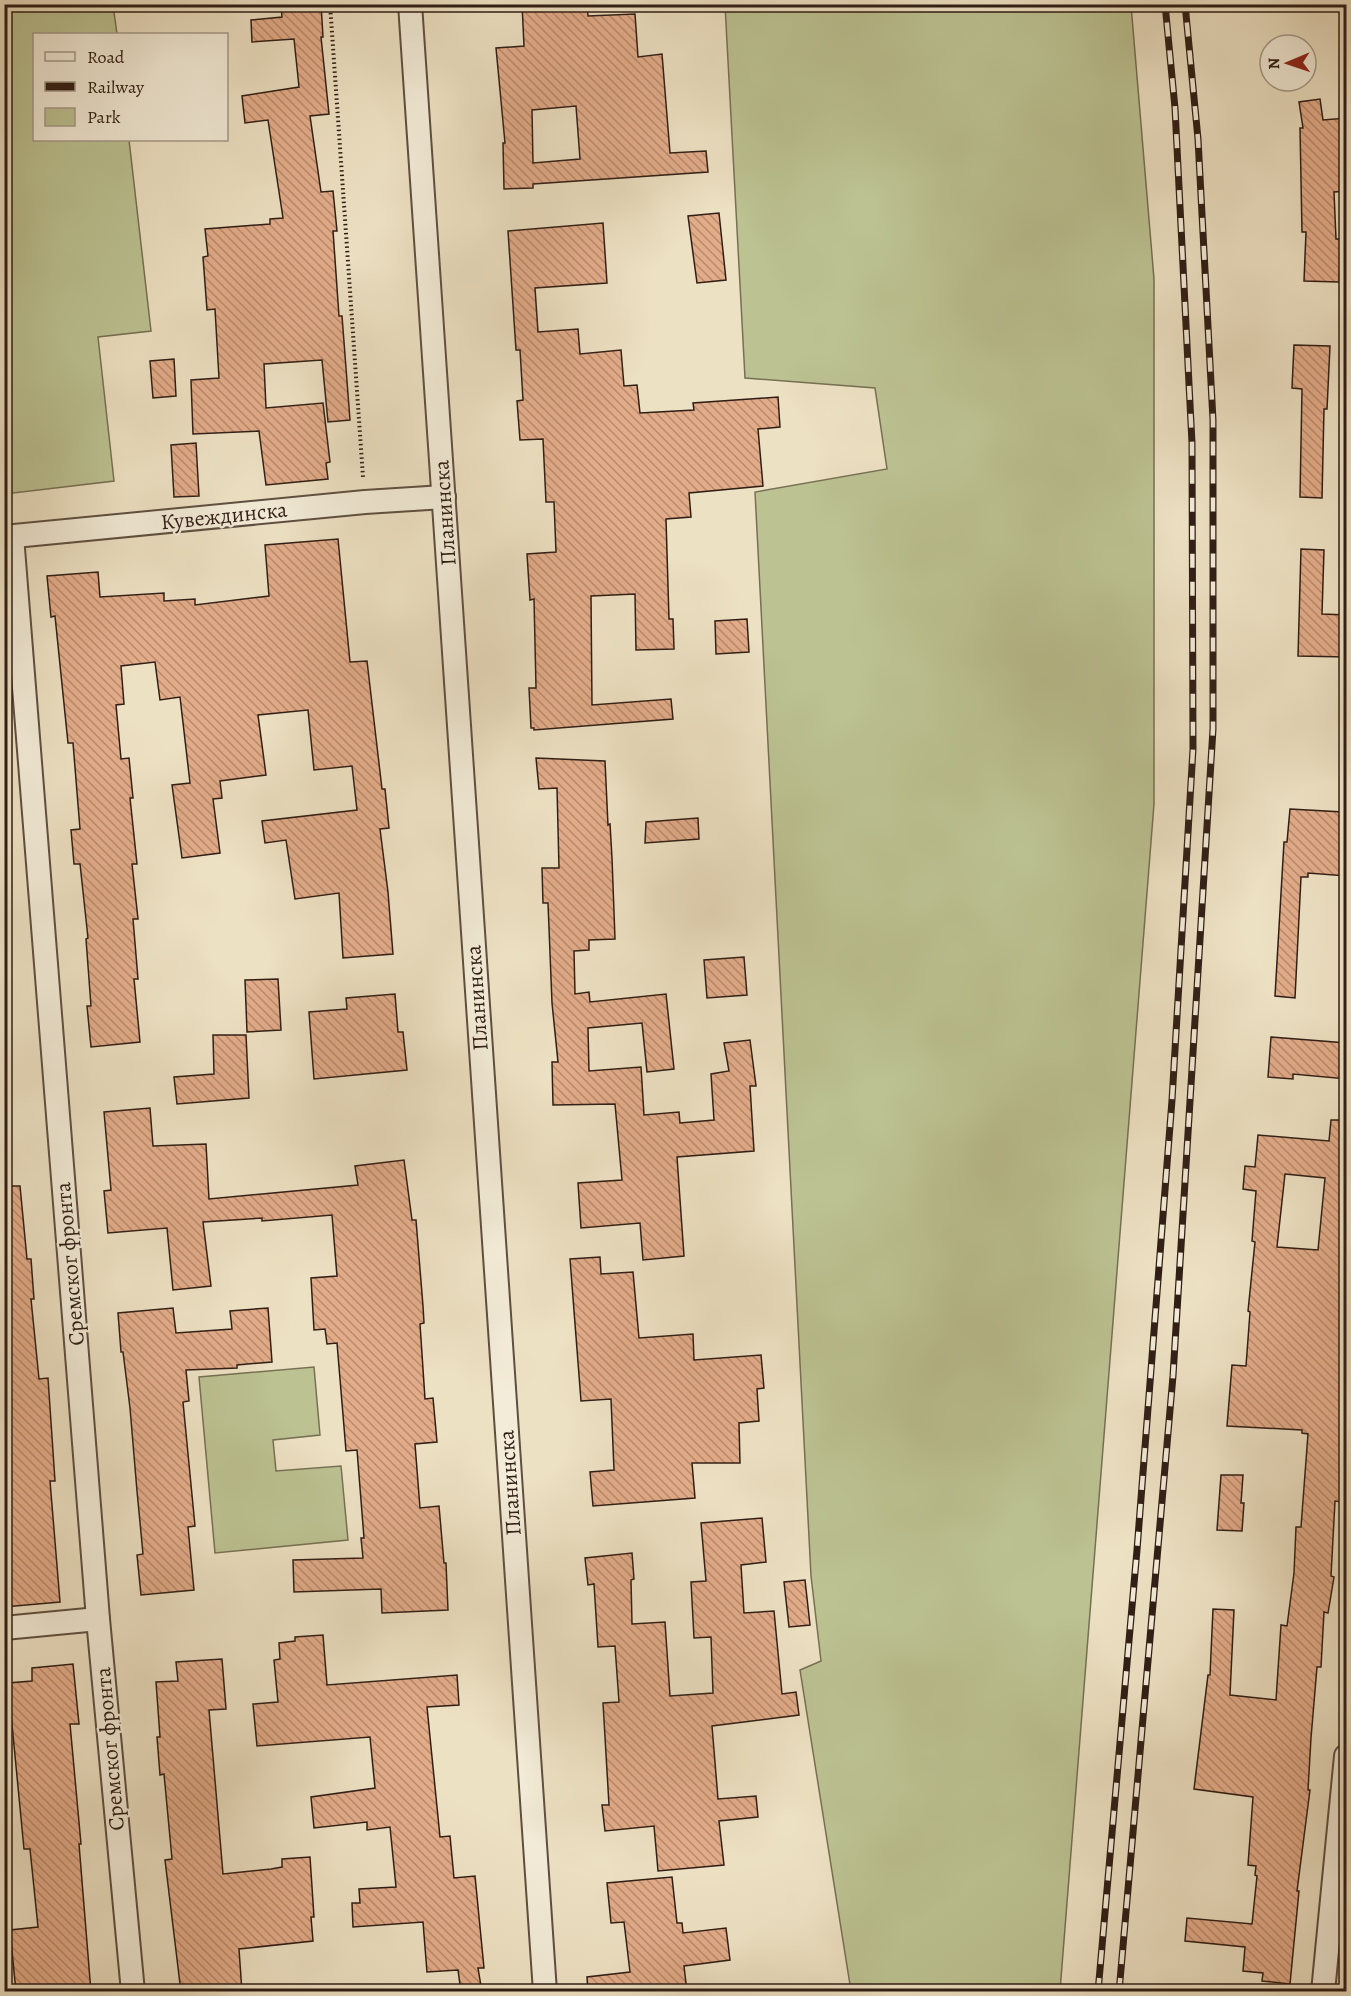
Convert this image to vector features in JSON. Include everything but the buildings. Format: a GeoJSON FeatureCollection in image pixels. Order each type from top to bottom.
{"type":"FeatureCollection","features":[{"type":"Feature","properties":{"kind":"street","name":"Планинска"},"geometry":{"type":"LineString","coordinates":[[410,4],[546,1992]]}},
{"type":"Feature","properties":{"kind":"street","name":"Кувеждинска"},"geometry":{"type":"LineString","coordinates":[[8,537],[365,502],[444,497]]}},
{"type":"Feature","properties":{"kind":"street","name":"Сремског фронта"},"geometry":{"type":"LineString","coordinates":[[8,537],[98,1619],[133,1992]]}},
{"type":"Feature","properties":{"kind":"street"},"geometry":{"type":"LineString","coordinates":[[4,1628],[98,1619]]}},
{"type":"Feature","properties":{"kind":"street"},"geometry":{"type":"LineString","coordinates":[[1323,1992],[1347,1756]]}},
{"type":"Feature","properties":{"kind":"path"},"geometry":{"type":"LineString","coordinates":[[330,4],[365,502]]}},
{"type":"Feature","properties":{"kind":"green space"},"geometry":{"type":"Polygon","coordinates":[[[4,5],[113,5],[117,33],[33,33],[33,141],[129,141],[151,331],[98,337],[114,481],[5,494],[4,5]]]}},
{"type":"Feature","properties":{"kind":"green space"},"geometry":{"type":"Polygon","coordinates":[[[725,5],[1131,5],[1154,279],[1154,804],[1060,1991],[851,1991],[800,1670],[821,1661],[811,1576],[755,492],[887,469],[875,388],[745,378],[725,5]]]}},
{"type":"Feature","properties":{"kind":"green space"},"geometry":{"type":"Polygon","coordinates":[[[314,1367],[320,1435],[273,1440],[276,1471],[341,1466],[348,1540],[215,1553],[199,1377],[314,1367]]]}},
{"type":"Feature","properties":{"kind":"railway"},"geometry":{"type":"LineString","coordinates":[[1098,1992],[1137,1550],[1172,1100],[1193,749],[1192,443],[1175,108],[1165,4]]}},
{"type":"Feature","properties":{"kind":"railway"},"geometry":{"type":"LineString","coordinates":[[1119,1992],[1173,1376],[1213,729],[1213,420],[1198,139],[1185,4]]}}]}
